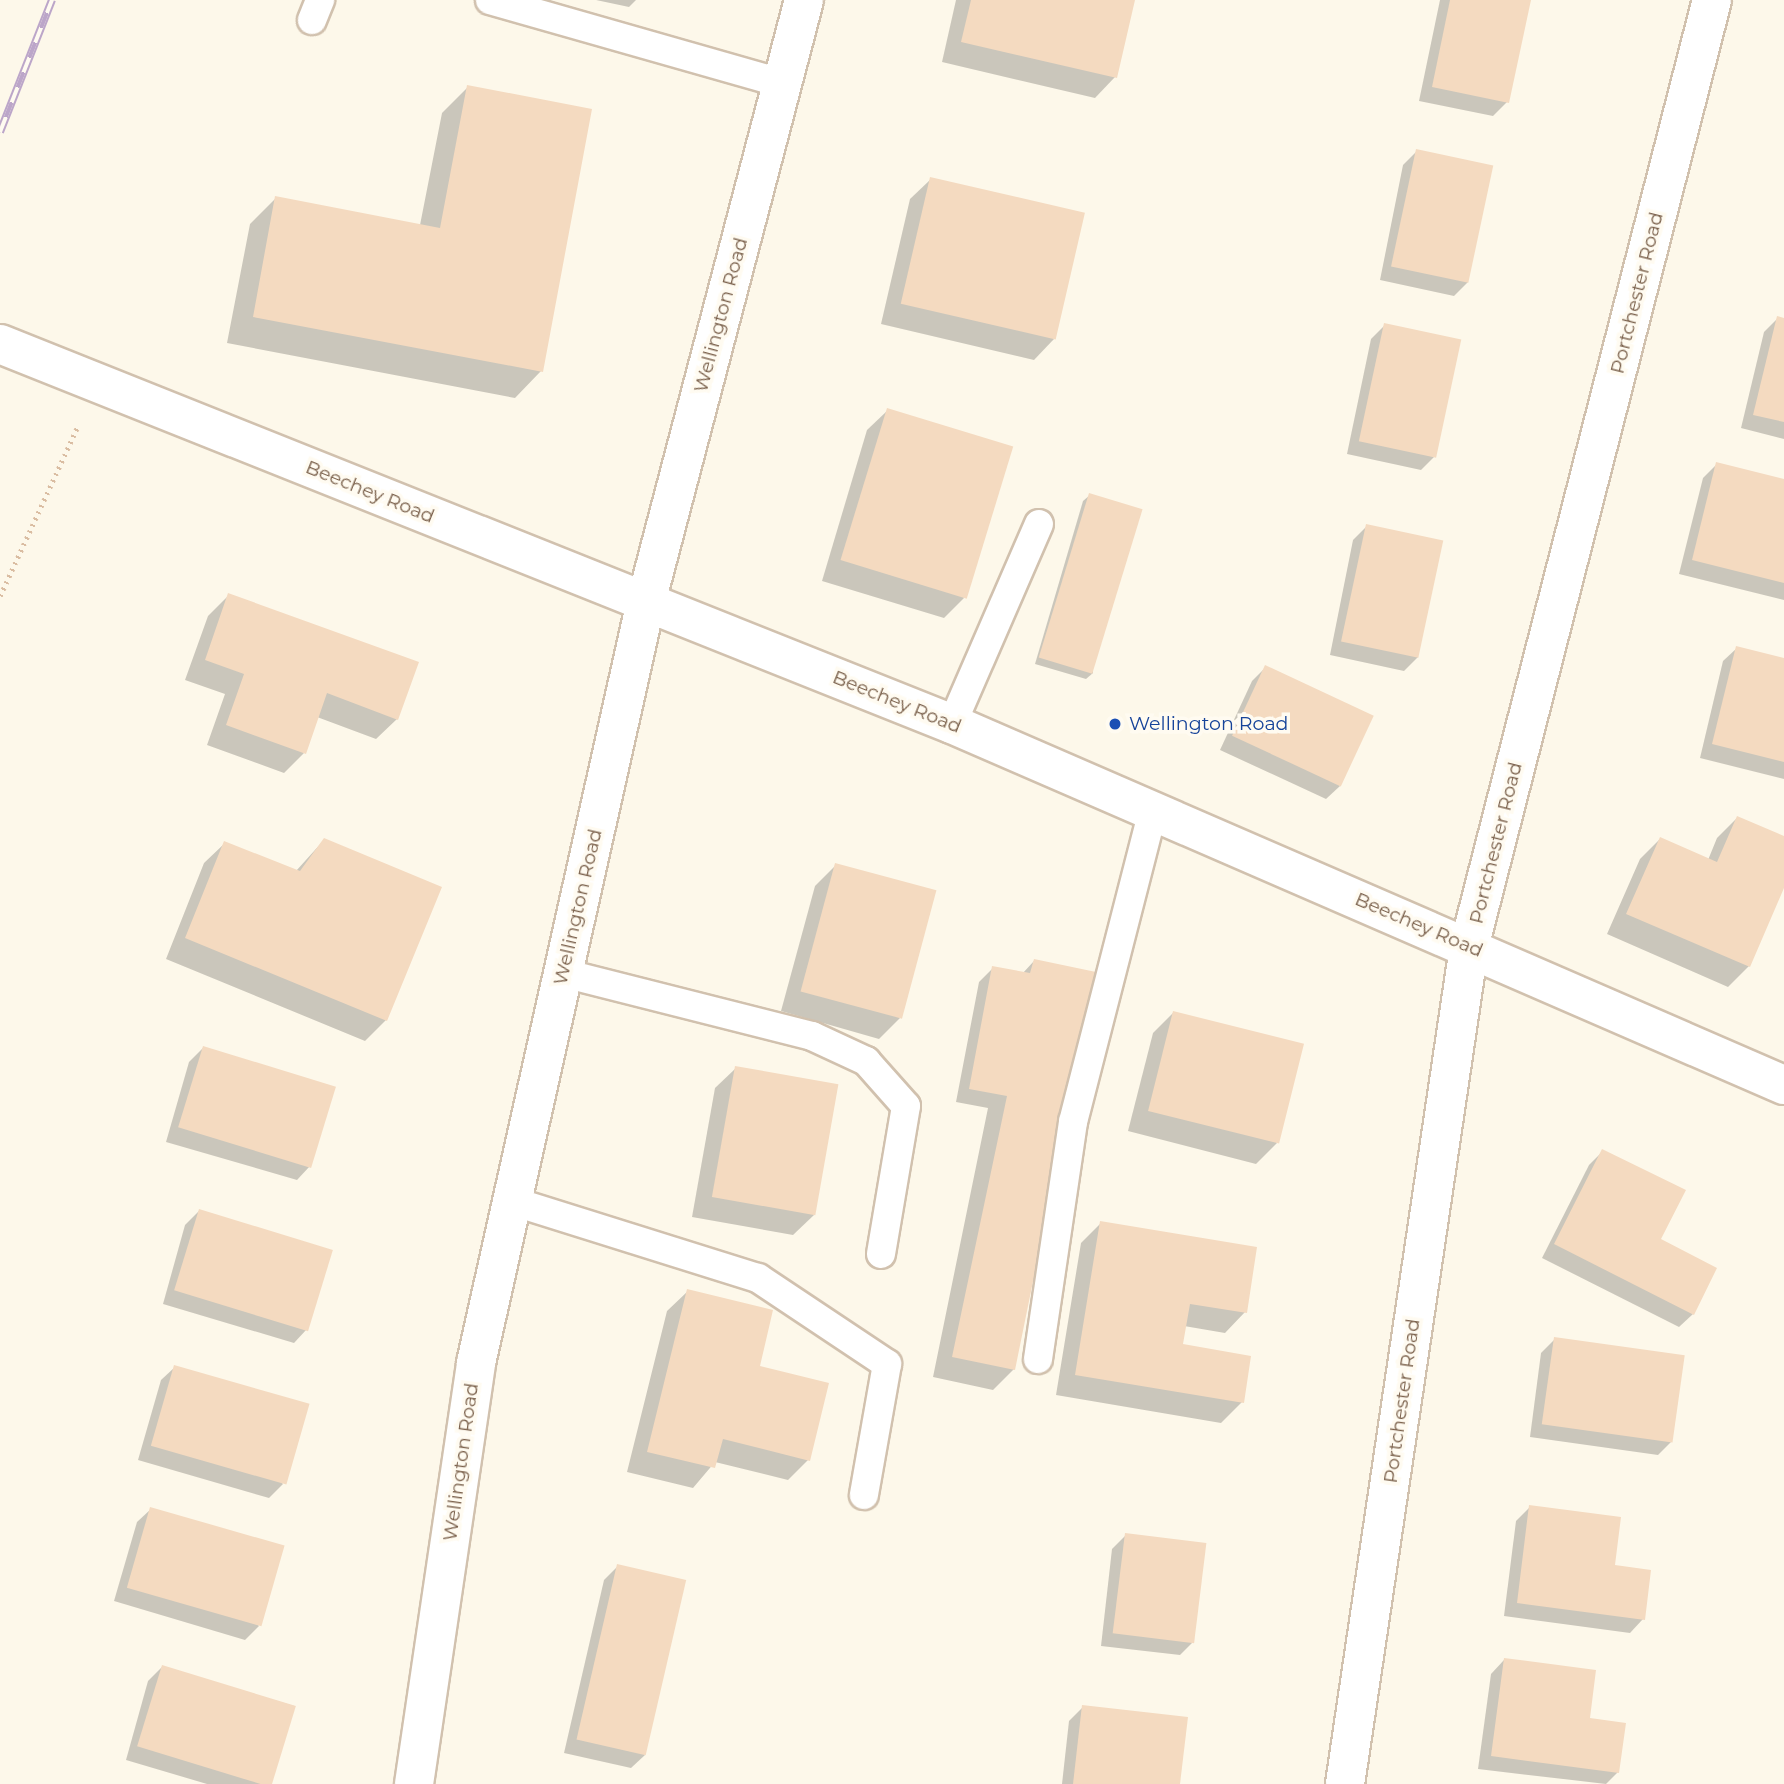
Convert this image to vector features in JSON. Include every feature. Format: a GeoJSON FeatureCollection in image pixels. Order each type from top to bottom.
{"type":"FeatureCollection","features":[{"type":"Feature","properties":{"kind":"street","name":"Wellington Road"},"geometry":{"type":"LineString","coordinates":[[414,1784],[476,1363],[646,602],[803,0]]}},
{"type":"Feature","properties":{"kind":"street","name":"Portchester Road"},"geometry":{"type":"LineString","coordinates":[[1345,1784],[1469,947],[1712,0]]}},
{"type":"Feature","properties":{"kind":"street","name":"Beechey Road"},"geometry":{"type":"LineString","coordinates":[[16,350],[952,724],[1784,1085]]}},
{"type":"Feature","properties":{"kind":"lane"},"geometry":{"type":"LineString","coordinates":[[490,0],[782,83]]}},
{"type":"Feature","properties":{"kind":"lane"},"geometry":{"type":"LineString","coordinates":[[952,724],[1040,524]]}},
{"type":"Feature","properties":{"kind":"lane"},"geometry":{"type":"LineString","coordinates":[[1038,1359],[1073,1122],[1153,811]]}},
{"type":"Feature","properties":{"kind":"lane"},"geometry":{"type":"LineString","coordinates":[[563,974],[812,1036],[866,1061],[906,1106],[881,1254]]}},
{"type":"Feature","properties":{"kind":"lane"},"geometry":{"type":"LineString","coordinates":[[512,1200],[758,1278],[887,1364],[864,1495]]}},
{"type":"Feature","properties":{"kind":"path"},"geometry":{"type":"LineString","coordinates":[[0,596],[98,383]]}},
{"type":"Feature","properties":{"kind":"building"},"geometry":{"type":"Polygon","coordinates":[[[971,0],[1135,0],[1117,78],[961,42],[971,0]]]}},
{"type":"Feature","properties":{"kind":"building"},"geometry":{"type":"Polygon","coordinates":[[[1450,0],[1531,0],[1509,103],[1432,87],[1450,0]]]}},
{"type":"Feature","properties":{"kind":"building"},"geometry":{"type":"Polygon","coordinates":[[[467,85],[592,109],[543,372],[253,317],[275,196],[440,228],[467,85]]]}},
{"type":"Feature","properties":{"kind":"building"},"geometry":{"type":"Polygon","coordinates":[[[1416,149],[1493,165],[1468,283],[1391,266],[1416,149]]]}},
{"type":"Feature","properties":{"kind":"building"},"geometry":{"type":"Polygon","coordinates":[[[930,177],[1085,213],[1056,339],[901,304],[930,177]]]}},
{"type":"Feature","properties":{"kind":"building"},"geometry":{"type":"Polygon","coordinates":[[[1777,316],[1784,318],[1784,422],[1753,415],[1777,316]]]}},
{"type":"Feature","properties":{"kind":"building"},"geometry":{"type":"Polygon","coordinates":[[[1384,323],[1461,339],[1436,458],[1359,441],[1384,323]]]}},
{"type":"Feature","properties":{"kind":"building"},"geometry":{"type":"Polygon","coordinates":[[[887,408],[1013,447],[967,599],[841,560],[887,408]]]}},
{"type":"Feature","properties":{"kind":"building"},"geometry":{"type":"Polygon","coordinates":[[[1716,462],[1784,479],[1784,583],[1692,560],[1716,462]]]}},
{"type":"Feature","properties":{"kind":"building"},"geometry":{"type":"Polygon","coordinates":[[[1089,493],[1143,509],[1092,674],[1039,657],[1089,493]]]}},
{"type":"Feature","properties":{"kind":"building"},"geometry":{"type":"Polygon","coordinates":[[[1366,524],[1443,540],[1418,658],[1341,641],[1366,524]]]}},
{"type":"Feature","properties":{"kind":"building"},"geometry":{"type":"Polygon","coordinates":[[[228,593],[419,662],[398,720],[327,693],[306,754],[226,725],[244,674],[205,660],[228,593]]]}},
{"type":"Feature","properties":{"kind":"building"},"geometry":{"type":"Polygon","coordinates":[[[1736,646],[1784,658],[1784,762],[1712,744],[1736,646]]]}},
{"type":"Feature","properties":{"kind":"building"},"geometry":{"type":"Polygon","coordinates":[[[1265,665],[1374,716],[1341,786],[1232,736],[1265,665]]]}},
{"type":"Feature","properties":{"kind":"building"},"geometry":{"type":"Polygon","coordinates":[[[1737,816],[1784,836],[1784,888],[1750,967],[1626,914],[1660,837],[1717,862],[1737,816]]]}},
{"type":"Feature","properties":{"kind":"building"},"geometry":{"type":"Polygon","coordinates":[[[324,838],[442,887],[387,1021],[185,938],[224,841],[300,871],[324,838]]]}},
{"type":"Feature","properties":{"kind":"building"},"geometry":{"type":"Polygon","coordinates":[[[835,863],[936,890],[902,1019],[801,991],[835,863]]]}},
{"type":"Feature","properties":{"kind":"building"},"geometry":{"type":"Polygon","coordinates":[[[1034,959],[1096,972],[1015,1370],[952,1357],[1007,1096],[969,1089],[992,966],[1030,973],[1034,959]]]}},
{"type":"Feature","properties":{"kind":"building"},"geometry":{"type":"Polygon","coordinates":[[[1173,1011],[1304,1044],[1279,1144],[1148,1111],[1173,1011]]]}},
{"type":"Feature","properties":{"kind":"building"},"geometry":{"type":"Polygon","coordinates":[[[203,1046],[336,1087],[311,1168],[178,1127],[203,1046]]]}},
{"type":"Feature","properties":{"kind":"building"},"geometry":{"type":"Polygon","coordinates":[[[735,1066],[838,1084],[815,1215],[712,1197],[735,1066]]]}},
{"type":"Feature","properties":{"kind":"building"},"geometry":{"type":"Polygon","coordinates":[[[1602,1149],[1686,1190],[1661,1239],[1717,1268],[1694,1315],[1554,1244],[1602,1149]]]}},
{"type":"Feature","properties":{"kind":"building"},"geometry":{"type":"Polygon","coordinates":[[[199,1209],[333,1250],[308,1331],[174,1290],[199,1209]]]}},
{"type":"Feature","properties":{"kind":"building"},"geometry":{"type":"Polygon","coordinates":[[[1100,1221],[1257,1247],[1247,1313],[1190,1304],[1183,1344],[1251,1356],[1244,1403],[1075,1375],[1100,1221]]]}},
{"type":"Feature","properties":{"kind":"building"},"geometry":{"type":"Polygon","coordinates":[[[687,1289],[773,1310],[760,1366],[829,1383],[810,1461],[723,1439],[715,1468],[647,1452],[687,1289]]]}},
{"type":"Feature","properties":{"kind":"building"},"geometry":{"type":"Polygon","coordinates":[[[1554,1337],[1685,1355],[1672,1443],[1542,1424],[1554,1337]]]}},
{"type":"Feature","properties":{"kind":"building"},"geometry":{"type":"Polygon","coordinates":[[[174,1365],[310,1404],[286,1485],[151,1446],[174,1365]]]}},
{"type":"Feature","properties":{"kind":"building"},"geometry":{"type":"Polygon","coordinates":[[[1529,1505],[1621,1517],[1615,1565],[1651,1570],[1645,1620],[1517,1603],[1529,1505]]]}},
{"type":"Feature","properties":{"kind":"building"},"geometry":{"type":"Polygon","coordinates":[[[150,1507],[285,1546],[261,1626],[127,1588],[150,1507]]]}},
{"type":"Feature","properties":{"kind":"building"},"geometry":{"type":"Polygon","coordinates":[[[1125,1533],[1206,1543],[1194,1643],[1113,1633],[1125,1533]]]}},
{"type":"Feature","properties":{"kind":"building"},"geometry":{"type":"Polygon","coordinates":[[[617,1564],[686,1580],[646,1755],[577,1739],[617,1564]]]}},
{"type":"Feature","properties":{"kind":"building"},"geometry":{"type":"Polygon","coordinates":[[[1504,1658],[1596,1670],[1590,1718],[1626,1723],[1619,1773],[1491,1756],[1504,1658]]]}},
{"type":"Feature","properties":{"kind":"building"},"geometry":{"type":"Polygon","coordinates":[[[162,1665],[296,1706],[272,1784],[261,1784],[137,1746],[162,1665]]]}},
{"type":"Feature","properties":{"kind":"building"},"geometry":{"type":"Polygon","coordinates":[[[1082,1705],[1188,1717],[1180,1784],[1073,1784],[1082,1705]]]}},
{"type":"Feature","properties":{"kind":"railway"},"geometry":{"type":"LineString","coordinates":[[0,132],[52,0]]}},
{"type":"Feature","properties":{"kind":"place","name":"Wellington Road"},"geometry":{"type":"Point","coordinates":[1115,724]}}]}
